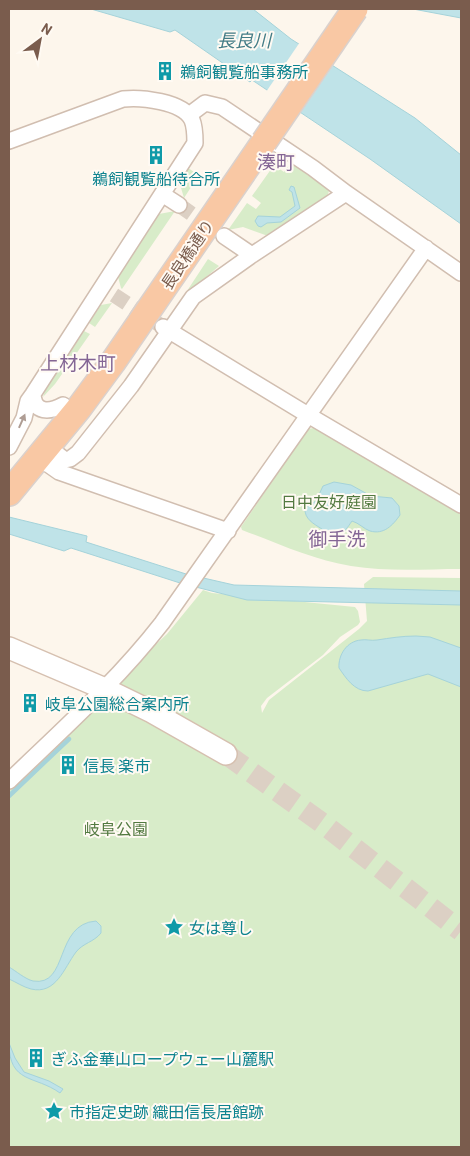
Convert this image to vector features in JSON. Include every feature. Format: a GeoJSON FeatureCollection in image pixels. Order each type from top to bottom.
{"type":"FeatureCollection","features":[{"type":"Feature","properties":{"kind":"highway","name":"長良橋通り"},"geometry":{"type":"LineString","coordinates":[[9,493],[113,362],[340,9]]}},
{"type":"Feature","properties":{"kind":"highway","name":"長良橋通り"},"geometry":{"type":"LineString","coordinates":[[9,468],[34,441],[96,363],[258,139],[355,9]]}},
{"type":"Feature","properties":{"kind":"main road"},"geometry":{"type":"LineString","coordinates":[[9,648],[105,689],[152,712],[226,754]]}},
{"type":"Feature","properties":{"kind":"street"},"geometry":{"type":"LineString","coordinates":[[9,141],[122,99],[135,97],[168,104],[189,115],[194,128],[195,143],[162,194],[108,291],[32,394],[28,401],[24,418],[9,447]]}},
{"type":"Feature","properties":{"kind":"street"},"geometry":{"type":"LineString","coordinates":[[189,115],[205,103],[222,107],[313,168],[346,194],[461,273]]}},
{"type":"Feature","properties":{"kind":"street"},"geometry":{"type":"LineString","coordinates":[[162,194],[179,205]]}},
{"type":"Feature","properties":{"kind":"street"},"geometry":{"type":"LineString","coordinates":[[43,452],[65,460],[78,453],[131,386],[166,329],[193,297],[252,255],[346,194]]}},
{"type":"Feature","properties":{"kind":"street"},"geometry":{"type":"LineString","coordinates":[[224,236],[252,255]]}},
{"type":"Feature","properties":{"kind":"street"},"geometry":{"type":"LineString","coordinates":[[9,781],[105,689],[142,649],[226,533],[426,248]]}},
{"type":"Feature","properties":{"kind":"street"},"geometry":{"type":"LineString","coordinates":[[166,329],[461,505]]}},
{"type":"Feature","properties":{"kind":"street"},"geometry":{"type":"LineString","coordinates":[[32,394],[36,406],[45,411],[53,410],[63,405]]}},
{"type":"Feature","properties":{"kind":"street"},"geometry":{"type":"LineString","coordinates":[[43,452],[59,472],[226,533]]}},
{"type":"Feature","properties":{"kind":"green space"},"geometry":{"type":"Polygon","coordinates":[[[291,162],[327,186],[329,191],[327,197],[268,236],[243,227],[228,230],[247,203],[256,209],[261,203],[252,196],[274,165],[284,172],[291,162]]]}},
{"type":"Feature","properties":{"kind":"green space"},"geometry":{"type":"Polygon","coordinates":[[[188,168],[199,175],[184,198],[179,181],[188,168]]]}},
{"type":"Feature","properties":{"kind":"green space"},"geometry":{"type":"Polygon","coordinates":[[[175,211],[122,289],[118,277],[159,214],[175,211]]]}},
{"type":"Feature","properties":{"kind":"green space"},"geometry":{"type":"Polygon","coordinates":[[[208,259],[219,266],[183,297],[208,259]]]}},
{"type":"Feature","properties":{"kind":"green space"},"geometry":{"type":"Polygon","coordinates":[[[112,303],[95,327],[89,323],[101,305],[112,303]]]}},
{"type":"Feature","properties":{"kind":"green space"},"geometry":{"type":"Polygon","coordinates":[[[84,331],[90,334],[55,384],[43,397],[45,391],[84,331]]]}},
{"type":"Feature","properties":{"kind":"green space","name":"日中友好庭園"},"geometry":{"type":"Polygon","coordinates":[[[319,427],[461,512],[461,569],[392,570],[351,566],[309,555],[242,530],[241,527],[308,429],[319,427]]]}},
{"type":"Feature","properties":{"kind":"green space","name":"岐阜公園"},"geometry":{"type":"Polygon","coordinates":[[[373,577],[461,578],[461,1147],[9,1147],[9,782],[167,634],[203,590],[212,593],[355,607],[358,611],[360,622],[358,625],[340,637],[323,655],[267,698],[261,706],[262,713],[269,700],[367,621],[364,584],[373,577]]]}},
{"type":"Feature","properties":{"kind":"water","name":"長良川"},"geometry":{"type":"Polygon","coordinates":[[[91,9],[253,9],[291,39],[415,118],[461,155],[461,224],[370,159],[252,80],[250,82],[175,30],[170,32],[91,9]]]}},
{"type":"Feature","properties":{"kind":"water"},"geometry":{"type":"Polygon","coordinates":[[[413,9],[461,9],[461,18],[413,9]]]}},
{"type":"Feature","properties":{"kind":"water"},"geometry":{"type":"Polygon","coordinates":[[[291,186],[294,187],[300,208],[281,222],[258,226],[255,221],[258,216],[280,217],[295,206],[292,192],[289,190],[291,186]]]}},
{"type":"Feature","properties":{"kind":"water"},"geometry":{"type":"Polygon","coordinates":[[[334,482],[351,485],[371,496],[392,498],[399,506],[400,515],[391,526],[380,532],[370,531],[352,521],[337,536],[323,534],[322,529],[308,518],[305,508],[316,501],[323,486],[334,482]]]}},
{"type":"Feature","properties":{"kind":"water"},"geometry":{"type":"Polygon","coordinates":[[[9,517],[87,536],[86,542],[186,574],[234,585],[461,591],[461,605],[247,600],[180,583],[71,548],[64,551],[9,534],[9,517]]]}},
{"type":"Feature","properties":{"kind":"water"},"geometry":{"type":"Polygon","coordinates":[[[416,636],[430,637],[461,648],[461,687],[428,674],[368,691],[359,689],[351,683],[339,668],[340,658],[344,650],[356,641],[416,636]]]}},
{"type":"Feature","properties":{"kind":"water"},"geometry":{"type":"Polygon","coordinates":[[[96,921],[101,926],[101,933],[76,952],[58,979],[47,988],[40,990],[31,989],[9,979],[9,967],[33,981],[44,980],[52,975],[74,932],[83,925],[96,921]]]}},
{"type":"Feature","properties":{"kind":"water"},"geometry":{"type":"Polygon","coordinates":[[[9,1043],[15,1058],[24,1072],[49,1081],[63,1089],[60,1093],[51,1087],[25,1077],[19,1072],[13,1066],[9,1043]]]}},
{"type":"Feature","properties":{"kind":"pier"},"geometry":{"type":"Polygon","coordinates":[[[300,42],[334,64],[299,115],[266,92],[300,42]]]}},
{"type":"Feature","properties":{"kind":"waterway"},"geometry":{"type":"LineString","coordinates":[[9,796],[69,739]]}},
{"type":"Feature","properties":{"kind":"tunnel"},"geometry":{"type":"LineString","coordinates":[[179,205],[213,229]]}},
{"type":"Feature","properties":{"kind":"tunnel"},"geometry":{"type":"LineString","coordinates":[[114,295],[163,327]]}},
{"type":"Feature","properties":{"kind":"tunnel"},"geometry":{"type":"LineString","coordinates":[[226,754],[322,823],[461,931]]}},
{"type":"Feature","properties":{"kind":"place","name":"鵜飼観覧船事務所"},"geometry":{"type":"Point","coordinates":[165,71]}},
{"type":"Feature","properties":{"kind":"place","name":"鵜飼観覧船待合所"},"geometry":{"type":"Point","coordinates":[156,155]}},
{"type":"Feature","properties":{"kind":"place","name":"岐阜公園総合案内所"},"geometry":{"type":"Point","coordinates":[30,703]}},
{"type":"Feature","properties":{"kind":"place","name":"信長 楽市"},"geometry":{"type":"Point","coordinates":[68,765]}},
{"type":"Feature","properties":{"kind":"place","name":"女は尊し"},"geometry":{"type":"Point","coordinates":[174,927]}},
{"type":"Feature","properties":{"kind":"place","name":"ぎふ金華山ロープウェー山麓駅"},"geometry":{"type":"Point","coordinates":[36,1058]}},
{"type":"Feature","properties":{"kind":"place","name":"市指定史跡 織田信長居館跡"},"geometry":{"type":"Point","coordinates":[54,1111]}},
{"type":"Feature","properties":{"kind":"district","name":"湊町"},"geometry":{"type":"Point","coordinates":[276,161]}},
{"type":"Feature","properties":{"kind":"district","name":"上材木町"},"geometry":{"type":"Point","coordinates":[78,362]}},
{"type":"Feature","properties":{"kind":"district","name":"御手洗"},"geometry":{"type":"Point","coordinates":[337,538]}}]}
